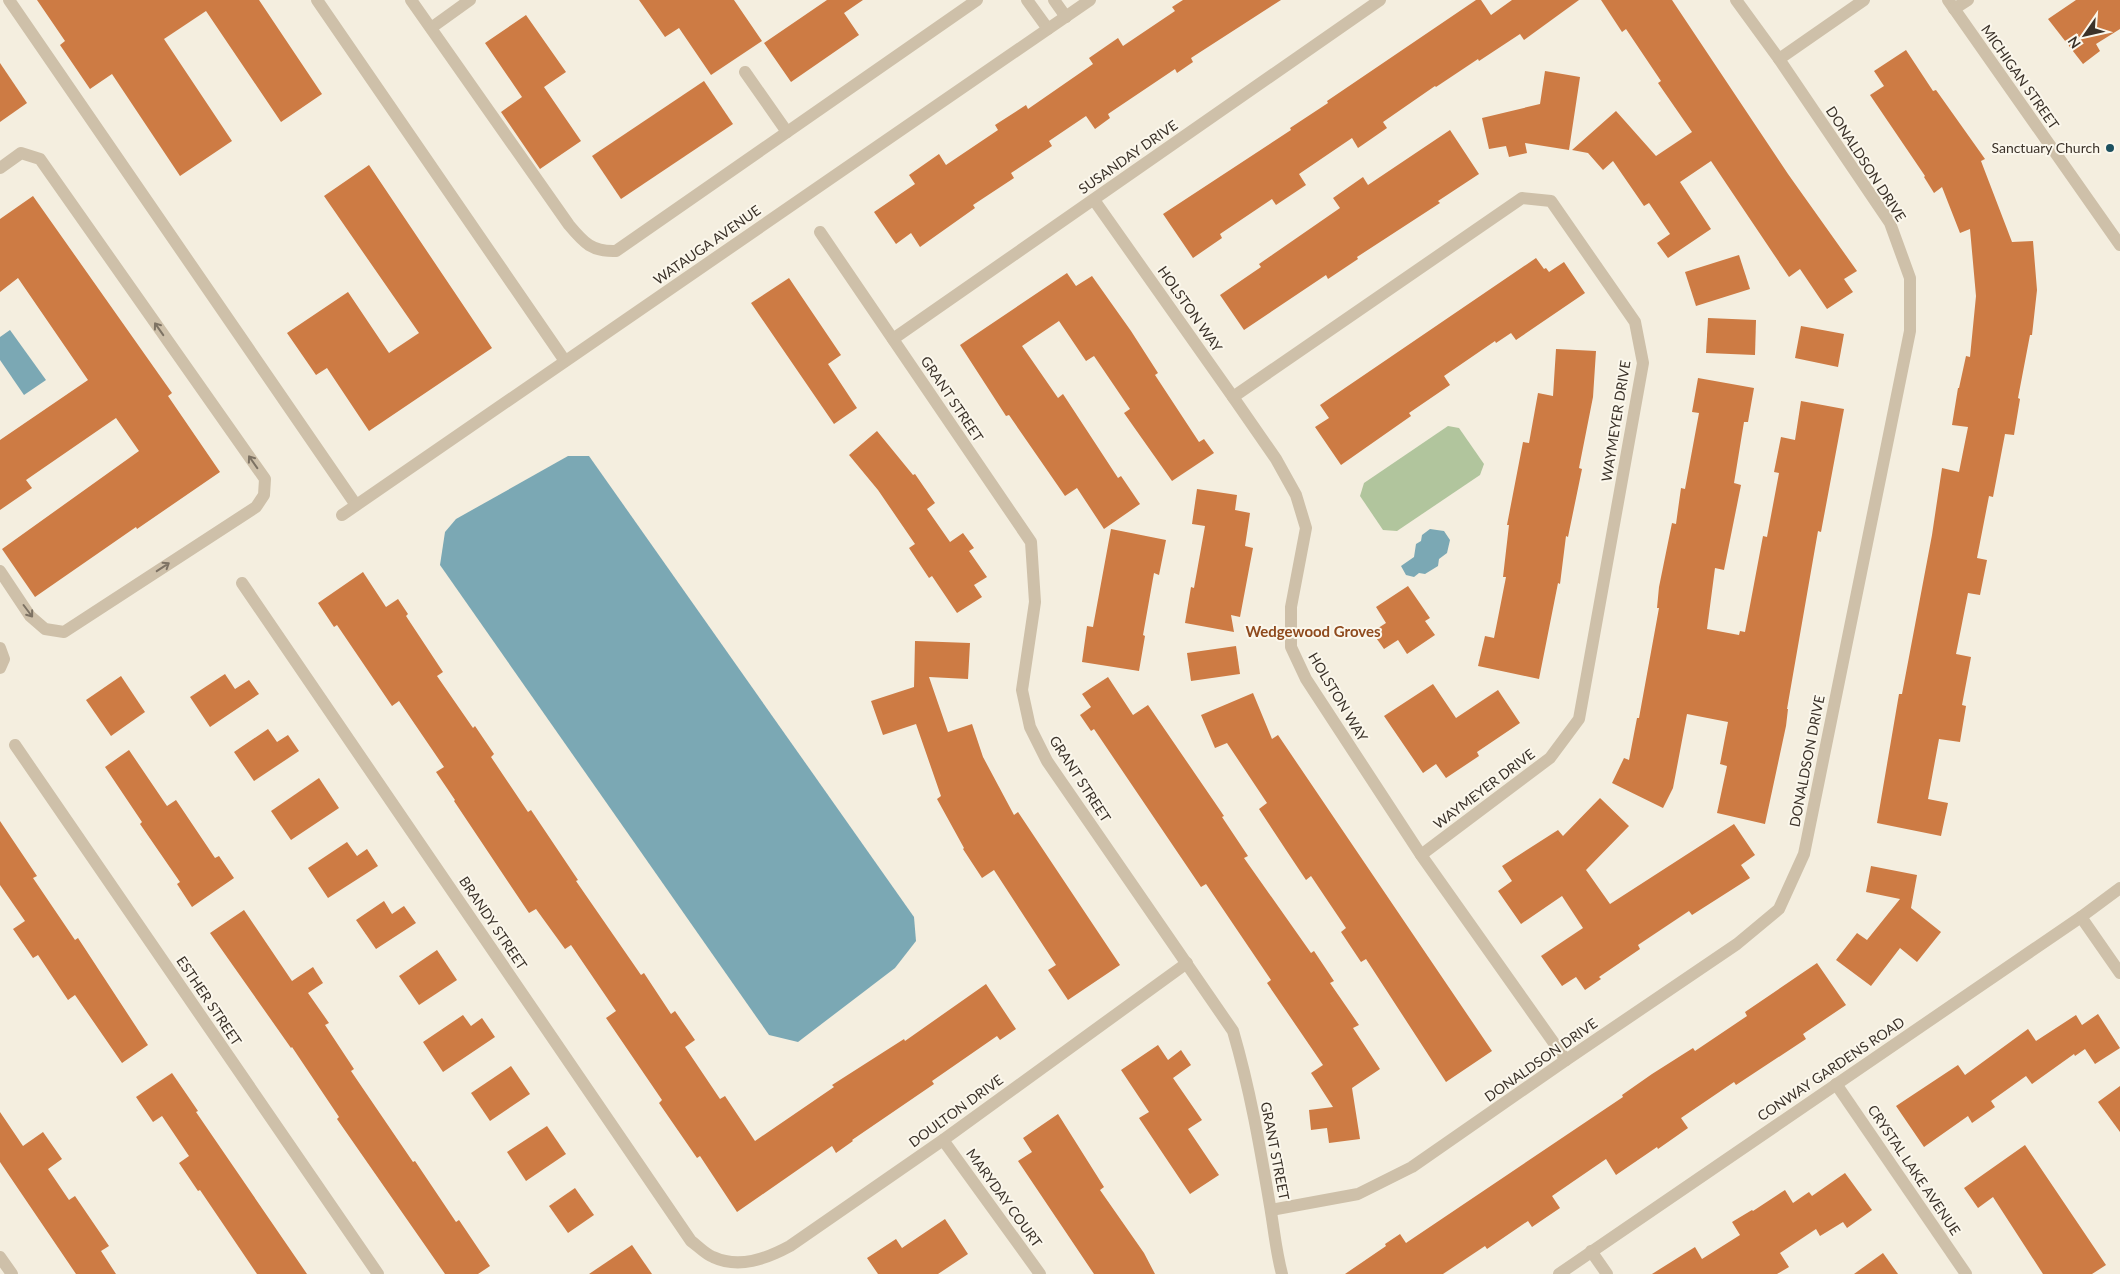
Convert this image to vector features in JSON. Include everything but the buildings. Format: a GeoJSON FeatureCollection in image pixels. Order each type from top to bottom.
{"type":"FeatureCollection","features":[{"type":"Feature","properties":{"kind":"street"},"geometry":{"type":"LineString","coordinates":[[9,0],[356,505]]}},
{"type":"Feature","properties":{"kind":"street"},"geometry":{"type":"LineString","coordinates":[[317,0],[565,361]]}},
{"type":"Feature","properties":{"kind":"street"},"geometry":{"type":"LineString","coordinates":[[411,0],[569,225],[584,243],[602,251],[616,251],[977,0]]}},
{"type":"Feature","properties":{"kind":"street"},"geometry":{"type":"LineString","coordinates":[[431,28],[470,0]]}},
{"type":"Feature","properties":{"kind":"street"},"geometry":{"type":"LineString","coordinates":[[1027,0],[1048,29]]}},
{"type":"Feature","properties":{"kind":"street"},"geometry":{"type":"LineString","coordinates":[[1054,0],[1066,17]]}},
{"type":"Feature","properties":{"kind":"street","name":"WATAUGA AVENUE"},"geometry":{"type":"LineString","coordinates":[[342,515],[1090,0]]}},
{"type":"Feature","properties":{"kind":"street","name":"SUSANDAY DRIVE"},"geometry":{"type":"LineString","coordinates":[[893,338],[1380,0]]}},
{"type":"Feature","properties":{"kind":"street","name":"DONALDSON DRIVE"},"geometry":{"type":"LineString","coordinates":[[1271,1210],[1358,1194],[1412,1167],[1737,944],[1779,910],[1804,854],[1910,331],[1910,278],[1890,223],[1780,59],[1736,0]]}},
{"type":"Feature","properties":{"kind":"street"},"geometry":{"type":"LineString","coordinates":[[1780,59],[1864,0]]}},
{"type":"Feature","properties":{"kind":"street"},"geometry":{"type":"LineString","coordinates":[[1951,5],[1968,0]]}},
{"type":"Feature","properties":{"kind":"street","name":"MICHIGAN STREET"},"geometry":{"type":"LineString","coordinates":[[1951,5],[2120,245]]}},
{"type":"Feature","properties":{"kind":"street"},"geometry":{"type":"LineString","coordinates":[[744,72],[787,132]]}},
{"type":"Feature","properties":{"kind":"street"},"geometry":{"type":"LineString","coordinates":[[0,168],[21,154],[40,159],[265,480],[264,495],[256,507],[64,632],[45,629],[30,616],[0,572]]}},
{"type":"Feature","properties":{"kind":"street","name":"WAYMEYER DRIVE"},"geometry":{"type":"LineString","coordinates":[[1233,397],[1522,198],[1550,201],[1635,322],[1643,363],[1579,719],[1550,758],[1421,855]]}},
{"type":"Feature","properties":{"kind":"street","name":"HOLSTON WAY"},"geometry":{"type":"LineString","coordinates":[[1094,200],[1276,459],[1296,495],[1306,528],[1291,607],[1291,646],[1306,679],[1421,855],[1566,1060]]}},
{"type":"Feature","properties":{"kind":"street","name":"GRANT STREET"},"geometry":{"type":"LineString","coordinates":[[820,232],[1031,542],[1035,602],[1022,690],[1030,727],[1047,761],[1233,1031],[1246,1075],[1282,1274]]}},
{"type":"Feature","properties":{"kind":"street","name":"BRANDY STREET"},"geometry":{"type":"LineString","coordinates":[[242,583],[691,1241],[711,1257],[733,1263]]}},
{"type":"Feature","properties":{"kind":"street"},"geometry":{"type":"LineString","coordinates":[[0,648],[4,659],[0,668]]}},
{"type":"Feature","properties":{"kind":"street","name":"ESTHER STREET"},"geometry":{"type":"LineString","coordinates":[[15,745],[378,1274]]}},
{"type":"Feature","properties":{"kind":"street","name":"CONWAY GARDENS ROAD"},"geometry":{"type":"LineString","coordinates":[[1559,1274],[2081,917],[2120,888]]}},
{"type":"Feature","properties":{"kind":"street"},"geometry":{"type":"LineString","coordinates":[[2081,917],[2120,973]]}},
{"type":"Feature","properties":{"kind":"street","name":"DOULTON DRIVE"},"geometry":{"type":"LineString","coordinates":[[733,1263],[768,1257],[790,1246],[943,1140],[1187,964]]}},
{"type":"Feature","properties":{"kind":"street","name":"CRYSTAL LAKE AVENUE"},"geometry":{"type":"LineString","coordinates":[[1836,1084],[1966,1274]]}},
{"type":"Feature","properties":{"kind":"street","name":"MARYDAY COURT"},"geometry":{"type":"LineString","coordinates":[[943,1140],[1040,1274]]}},
{"type":"Feature","properties":{"kind":"street"},"geometry":{"type":"LineString","coordinates":[[1592,1251],[1607,1274]]}},
{"type":"Feature","properties":{"kind":"street"},"geometry":{"type":"LineString","coordinates":[[0,1257],[12,1274]]}},
{"type":"Feature","properties":{"kind":"green space"},"geometry":{"type":"Polygon","coordinates":[[[1448,426],[1459,428],[1484,464],[1480,475],[1397,531],[1383,530],[1360,496],[1364,483],[1448,426]]]}},
{"type":"Feature","properties":{"kind":"water"},"geometry":{"type":"Polygon","coordinates":[[[10,330],[46,380],[24,395],[0,360],[0,337],[10,330]]]}},
{"type":"Feature","properties":{"kind":"water"},"geometry":{"type":"Polygon","coordinates":[[[568,456],[589,456],[914,917],[916,941],[895,968],[798,1042],[769,1035],[440,565],[445,532],[456,519],[568,456]]]}},
{"type":"Feature","properties":{"kind":"water"},"geometry":{"type":"Polygon","coordinates":[[[1430,529],[1444,531],[1450,540],[1447,553],[1439,559],[1438,566],[1425,574],[1419,573],[1414,577],[1406,575],[1401,566],[1414,557],[1416,544],[1421,541],[1422,535],[1430,529]]]}},
{"type":"Feature","properties":{"kind":"place","name":"Sanctuary Church"},"geometry":{"type":"Point","coordinates":[2110,148]}},
{"type":"Feature","properties":{"kind":"district","name":"Wedgewood Groves"},"geometry":{"type":"Point","coordinates":[1313,632]}}]}
